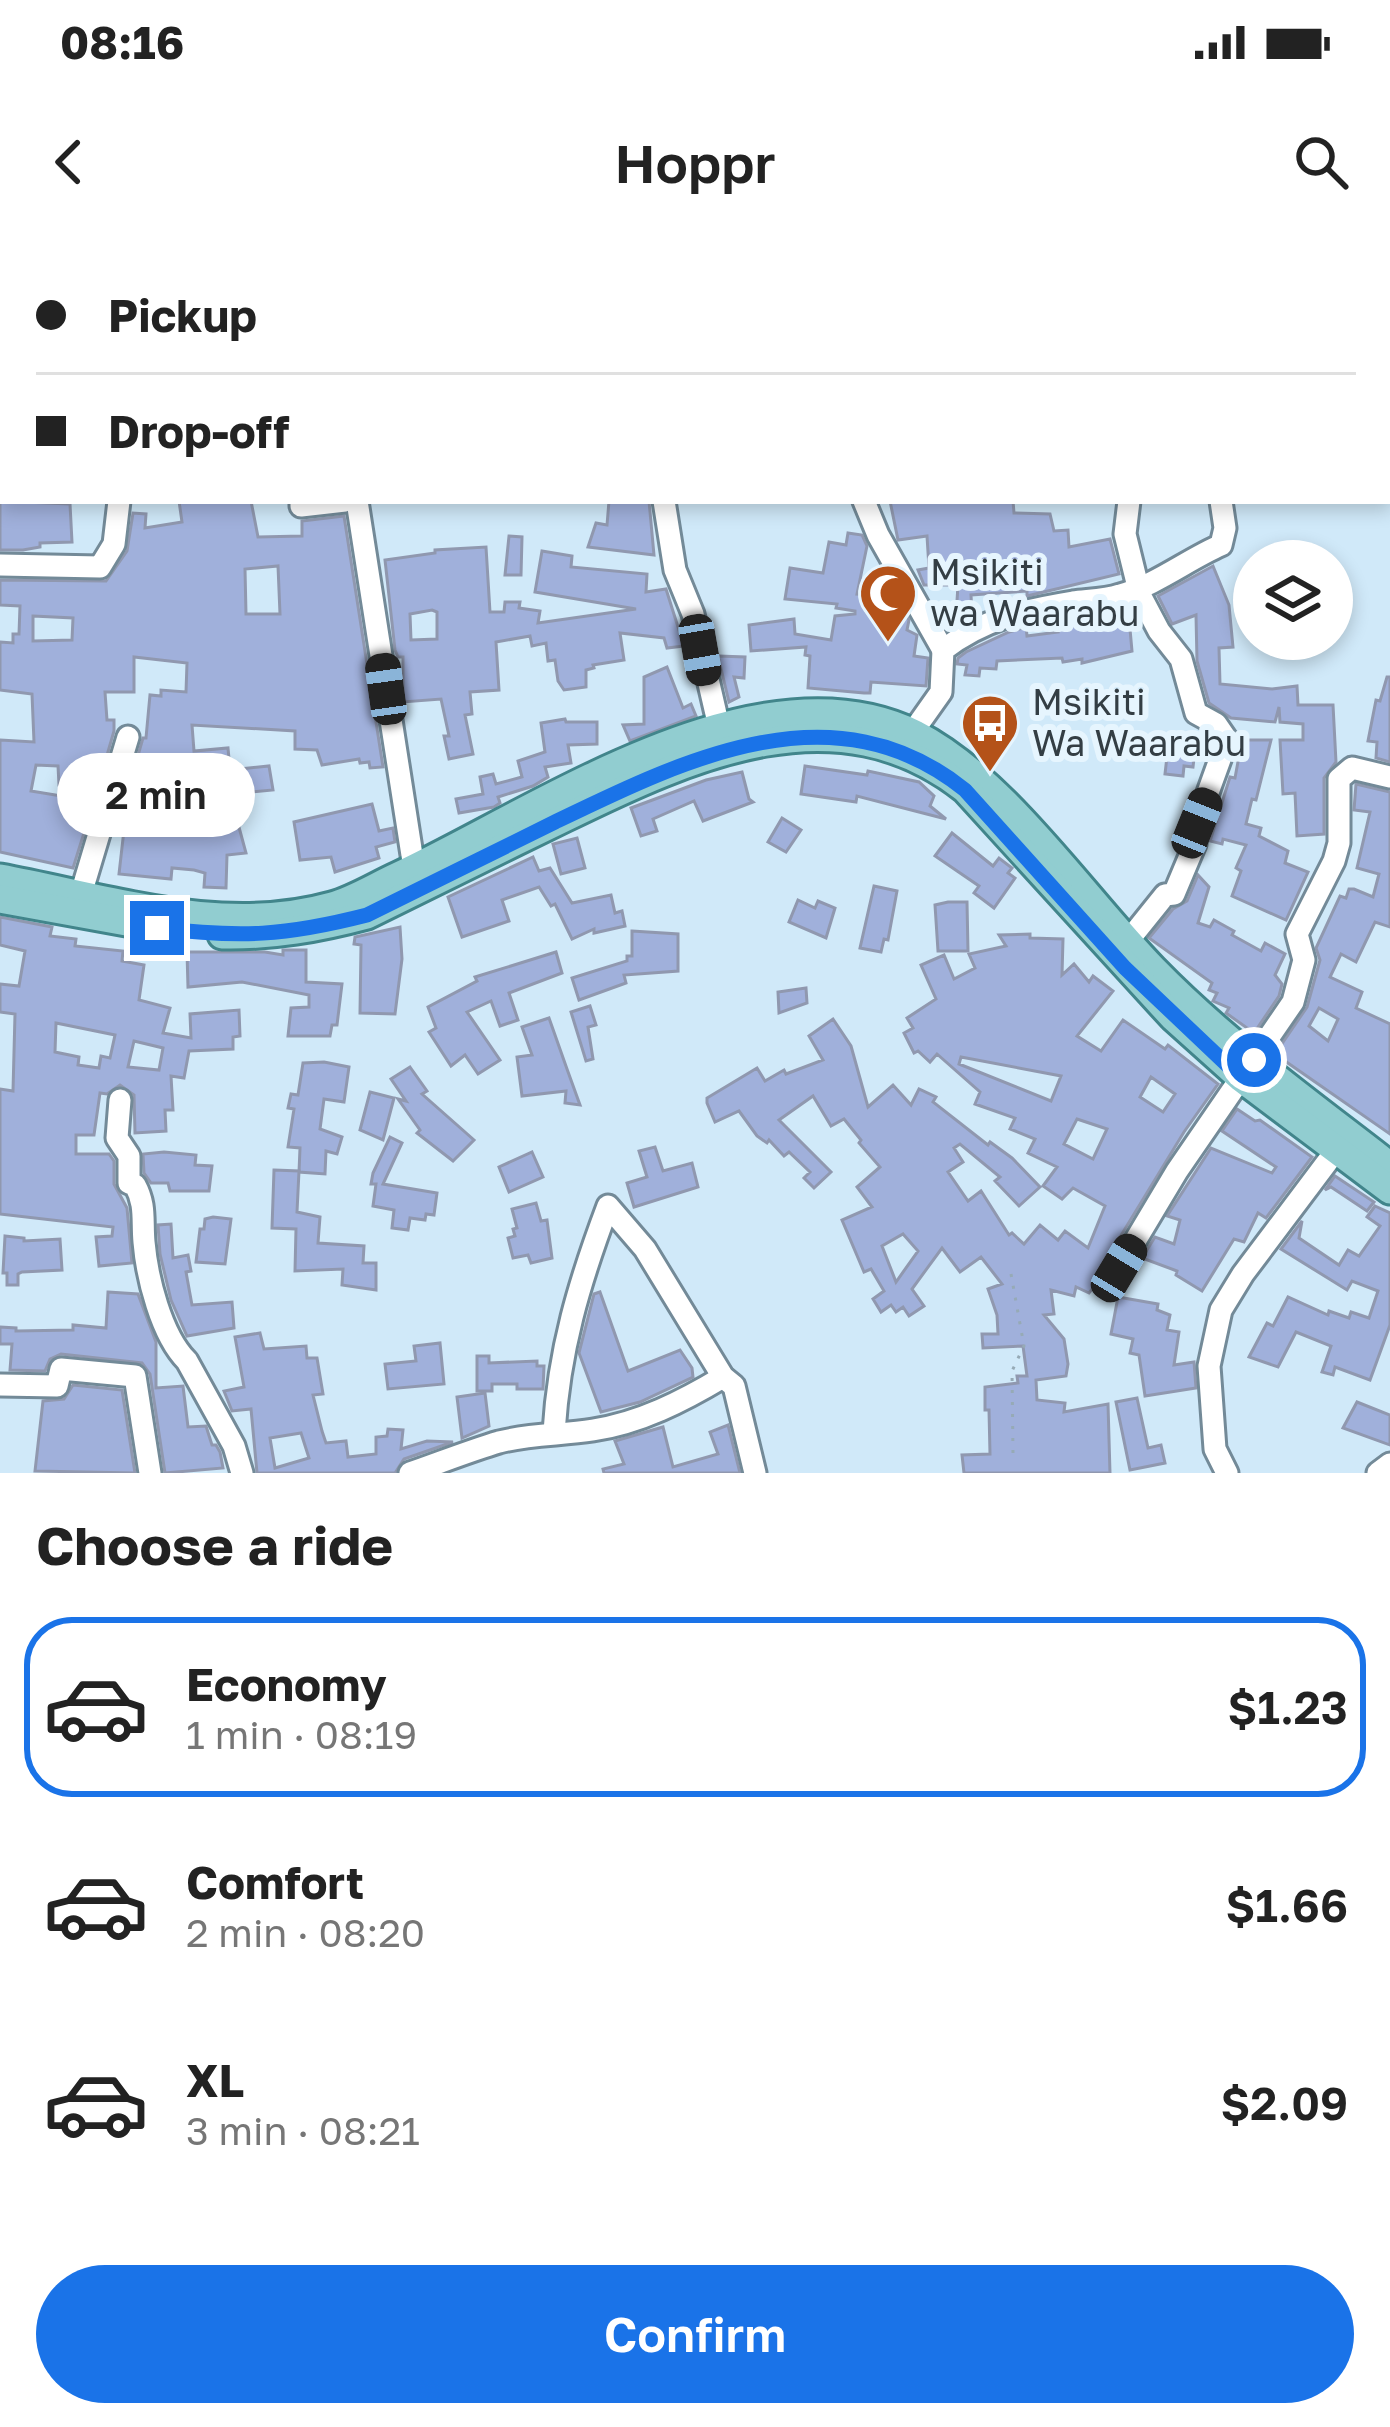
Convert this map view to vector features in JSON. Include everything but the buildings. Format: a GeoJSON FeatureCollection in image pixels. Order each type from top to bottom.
{"type":"FeatureCollection","features":[{"type":"Feature","properties":{"kind":"main road"},"geometry":{"type":"LineString","coordinates":[[0,878],[215,919],[334,906],[631,758],[719,727],[770,717],[864,718],[913,733],[981,778],[1248,1069],[1390,1166]]}},
{"type":"Feature","properties":{"kind":"main road"},"geometry":{"type":"LineString","coordinates":[[0,899],[214,935],[266,936],[328,926],[367,915],[688,760],[769,742],[840,738],[911,754],[936,766],[965,790],[1125,968],[1390,1190]]}},
{"type":"Feature","properties":{"kind":"street"},"geometry":{"type":"LineString","coordinates":[[0,566],[100,567],[114,544],[119,504]]}},
{"type":"Feature","properties":{"kind":"street"},"geometry":{"type":"LineString","coordinates":[[357,504],[414,868]]}},
{"type":"Feature","properties":{"kind":"street"},"geometry":{"type":"LineString","coordinates":[[664,504],[675,570],[693,614],[719,727]]}},
{"type":"Feature","properties":{"kind":"street"},"geometry":{"type":"LineString","coordinates":[[865,504],[943,650],[941,692],[913,733]]}},
{"type":"Feature","properties":{"kind":"street"},"geometry":{"type":"LineString","coordinates":[[1128,941],[1165,895],[1174,894],[1227,740],[1216,724],[1196,713],[1181,659],[1151,618],[1125,534],[1129,504]]}},
{"type":"Feature","properties":{"kind":"street"},"geometry":{"type":"LineString","coordinates":[[943,650],[986,621],[1121,595],[1221,544],[1225,528],[1221,504]]}},
{"type":"Feature","properties":{"kind":"street"},"geometry":{"type":"LineString","coordinates":[[81,894],[128,736]]}},
{"type":"Feature","properties":{"kind":"street"},"geometry":{"type":"LineString","coordinates":[[1119,1268],[1177,1171],[1293,1002],[1304,960],[1298,934],[1334,861],[1341,824],[1339,778],[1352,767],[1390,777]]}},
{"type":"Feature","properties":{"kind":"street"},"geometry":{"type":"LineString","coordinates":[[120,1100],[117,1138],[129,1156],[129,1183],[135,1184],[143,1205],[151,1294],[177,1352],[187,1360],[234,1446],[242,1473]]}},
{"type":"Feature","properties":{"kind":"street"},"geometry":{"type":"LineString","coordinates":[[1227,1473],[1215,1449],[1209,1366],[1221,1310],[1337,1149]]}},
{"type":"Feature","properties":{"kind":"street"},"geometry":{"type":"LineString","coordinates":[[554,1432],[558,1368],[608,1206],[646,1249],[723,1377],[734,1386],[755,1473]]}},
{"type":"Feature","properties":{"kind":"street"},"geometry":{"type":"LineString","coordinates":[[0,1385],[57,1386],[61,1369],[135,1376],[150,1473]]}},
{"type":"Feature","properties":{"kind":"street"},"geometry":{"type":"LineString","coordinates":[[410,1473],[499,1442],[593,1430],[641,1417],[680,1402],[723,1377]]}},
{"type":"Feature","properties":{"kind":"street"},"geometry":{"type":"LineString","coordinates":[[1378,1473],[1390,1464]]}},
{"type":"Feature","properties":{"kind":"path"},"geometry":{"type":"LineString","coordinates":[[1011,1274],[1024,1346],[1012,1371],[1013,1454]]}},
{"type":"Feature","properties":{"kind":"place","name":"Msikiti wa Waarabu"},"geometry":{"type":"Point","coordinates":[888,644]}},
{"type":"Feature","properties":{"kind":"place","name":"Msikiti Wa Waarabu"},"geometry":{"type":"Point","coordinates":[990,774]}},
{"type":"Feature","properties":{"kind":"route"},"geometry":{"type":"LineString","coordinates":[[157,928],[266,936],[328,926],[367,915],[688,760],[769,742],[840,738],[911,754],[936,766],[965,790],[1174,1017],[1241,1078],[1254,1060]]}}]}
